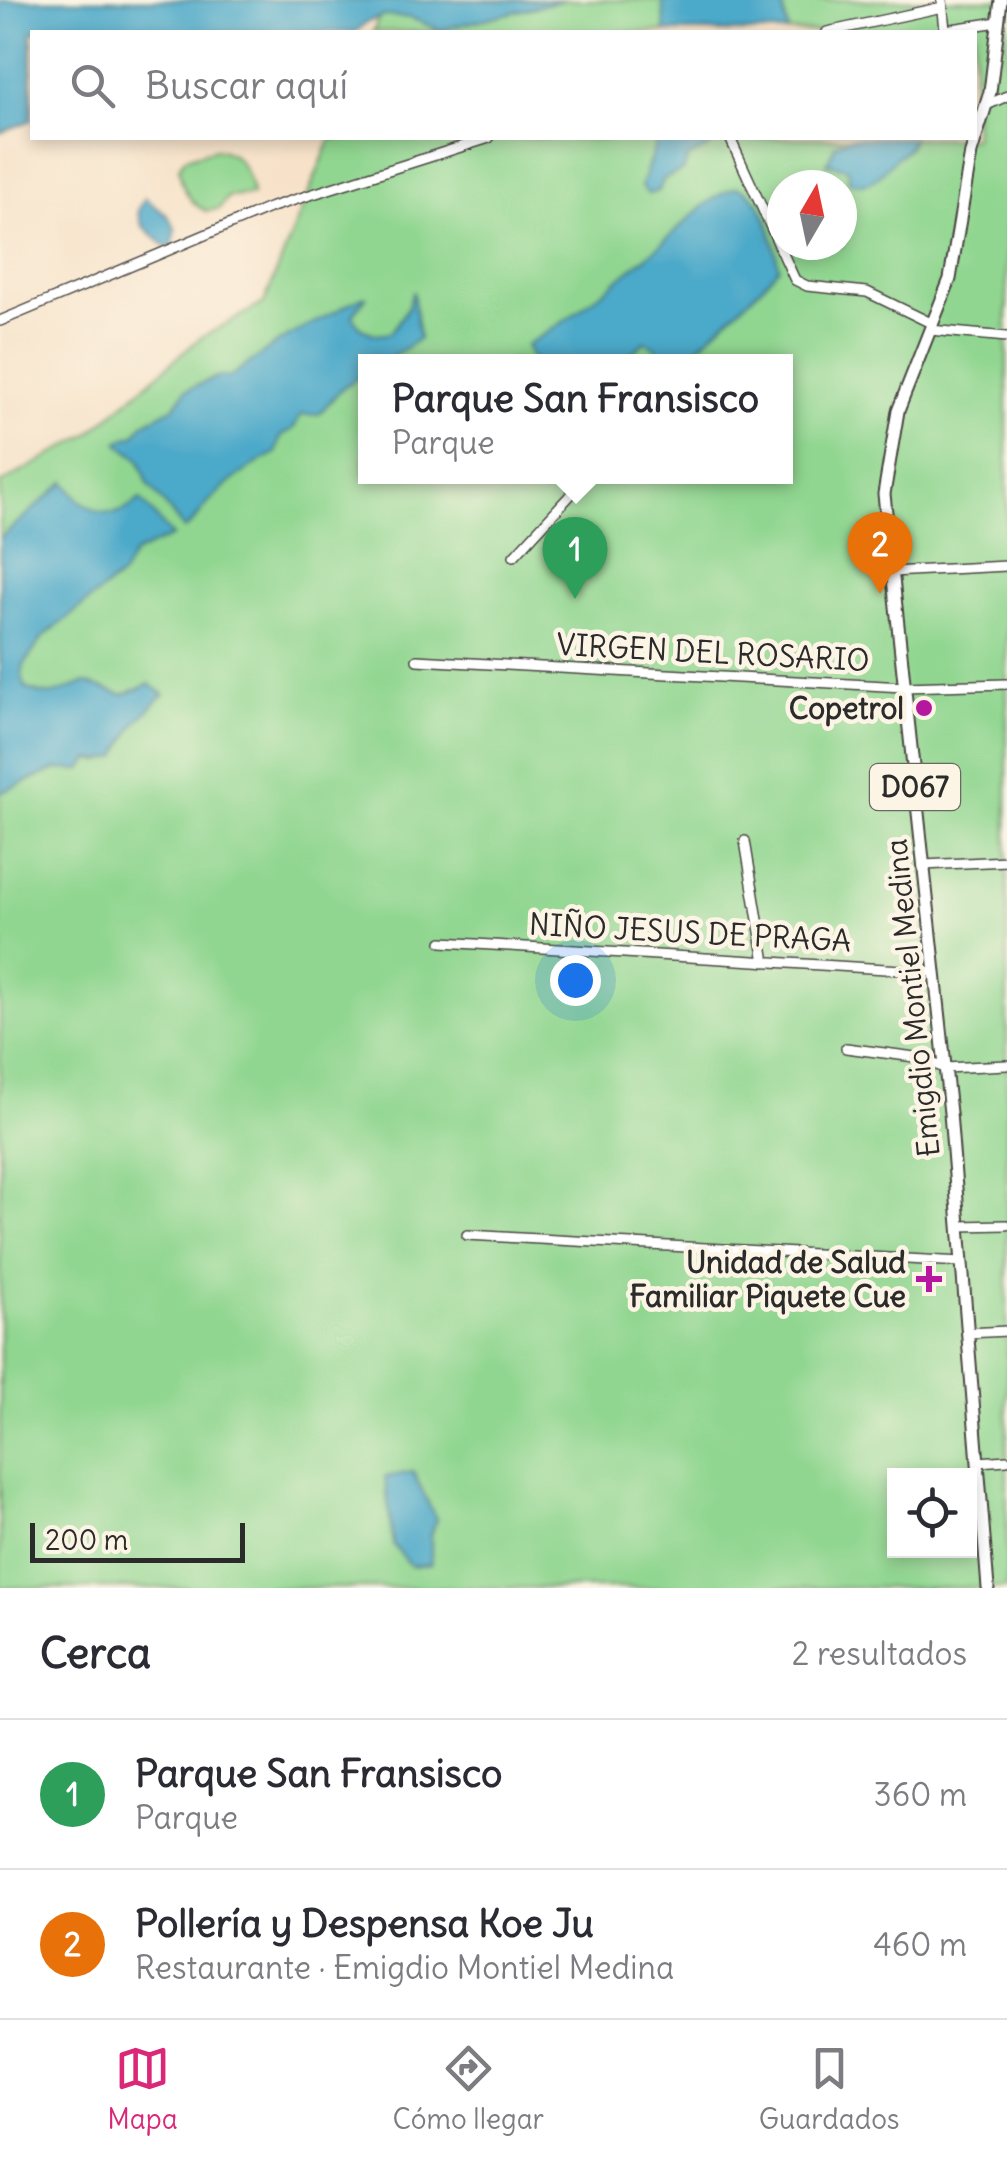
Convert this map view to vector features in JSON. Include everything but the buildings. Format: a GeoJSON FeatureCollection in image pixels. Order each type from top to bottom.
{"type":"FeatureCollection","features":[{"type":"Feature","properties":{"kind":"main road","name":"Emigdio Montiel Medina"},"geometry":{"type":"LineString","coordinates":[[988,1588],[945,1068],[884,494],[898,411],[950,279],[963,192],[987,104],[1001,0]]}},
{"type":"Feature","properties":{"kind":"street"},"geometry":{"type":"LineString","coordinates":[[834,30],[942,4],[945,30],[998,22]]}},
{"type":"Feature","properties":{"kind":"street"},"geometry":{"type":"LineString","coordinates":[[987,104],[1007,96]]}},
{"type":"Feature","properties":{"kind":"street"},"geometry":{"type":"LineString","coordinates":[[0,321],[266,209],[483,140]]}},
{"type":"Feature","properties":{"kind":"street"},"geometry":{"type":"LineString","coordinates":[[731,140],[796,280],[807,286],[867,292],[931,327],[1007,337]]}},
{"type":"Feature","properties":{"kind":"street"},"geometry":{"type":"LineString","coordinates":[[514,556],[581,484]]}},
{"type":"Feature","properties":{"kind":"street"},"geometry":{"type":"LineString","coordinates":[[890,572],[1007,566]]}},
{"type":"Feature","properties":{"kind":"street","name":"VIRGEN DEL ROSARIO"},"geometry":{"type":"LineString","coordinates":[[417,660],[904,688],[1007,684]]}},
{"type":"Feature","properties":{"kind":"street"},"geometry":{"type":"LineString","coordinates":[[745,840],[765,962]]}},
{"type":"Feature","properties":{"kind":"street"},"geometry":{"type":"LineString","coordinates":[[923,865],[1007,861]]}},
{"type":"Feature","properties":{"kind":"street","name":"NIÑO JESUS DE PRAGA"},"geometry":{"type":"LineString","coordinates":[[442,942],[935,972]]}},
{"type":"Feature","properties":{"kind":"street"},"geometry":{"type":"LineString","coordinates":[[846,1048],[916,1058],[945,1068],[1007,1065]]}},
{"type":"Feature","properties":{"kind":"street"},"geometry":{"type":"LineString","coordinates":[[959,1226],[1007,1225]]}},
{"type":"Feature","properties":{"kind":"street"},"geometry":{"type":"LineString","coordinates":[[468,1234],[962,1262]]}},
{"type":"Feature","properties":{"kind":"street"},"geometry":{"type":"LineString","coordinates":[[968,1333],[1007,1331]]}},
{"type":"Feature","properties":{"kind":"street"},"geometry":{"type":"LineString","coordinates":[[978,1462],[1007,1460]]}},
{"type":"Feature","properties":{"kind":"green space"},"geometry":{"type":"Polygon","coordinates":[[[386,0],[1007,0],[1007,1588],[0,1588],[0,484],[89,434],[199,339],[264,303],[330,140],[977,140],[977,30],[374,30],[386,0]]]}},
{"type":"Feature","properties":{"kind":"green space"},"geometry":{"type":"Polygon","coordinates":[[[215,149],[230,154],[241,164],[252,195],[228,197],[219,209],[206,211],[187,193],[179,167],[185,158],[215,149]]]}},
{"type":"Feature","properties":{"kind":"water"},"geometry":{"type":"Polygon","coordinates":[[[0,0],[564,0],[440,30],[411,18],[384,16],[358,30],[30,30],[30,121],[0,133],[0,0]]]}},
{"type":"Feature","properties":{"kind":"water"},"geometry":{"type":"Polygon","coordinates":[[[662,0],[781,0],[788,29],[788,30],[665,30],[662,0]]]}},
{"type":"Feature","properties":{"kind":"water"},"geometry":{"type":"Polygon","coordinates":[[[657,140],[713,140],[709,147],[688,158],[684,169],[663,180],[659,191],[648,194],[641,186],[657,140]]]}},
{"type":"Feature","properties":{"kind":"water"},"geometry":{"type":"Polygon","coordinates":[[[845,140],[912,140],[907,149],[869,183],[857,183],[857,170],[827,164],[835,145],[845,140]]]}},
{"type":"Feature","properties":{"kind":"water"},"geometry":{"type":"Polygon","coordinates":[[[737,187],[747,191],[767,222],[767,260],[777,260],[779,267],[692,354],[660,354],[645,342],[630,354],[530,354],[526,345],[590,302],[701,208],[737,187]]]}},
{"type":"Feature","properties":{"kind":"water"},"geometry":{"type":"Polygon","coordinates":[[[145,198],[168,216],[176,230],[172,247],[166,247],[142,225],[138,211],[145,198]]]}},
{"type":"Feature","properties":{"kind":"water"},"geometry":{"type":"Polygon","coordinates":[[[413,291],[419,339],[396,354],[358,354],[358,378],[342,388],[319,414],[301,415],[293,429],[281,436],[276,453],[226,486],[184,529],[148,484],[139,459],[119,444],[135,435],[144,423],[174,407],[186,390],[217,377],[231,376],[280,341],[362,297],[366,297],[353,315],[363,329],[374,334],[391,332],[408,307],[413,291]]]}},
{"type":"Feature","properties":{"kind":"water"},"geometry":{"type":"Polygon","coordinates":[[[65,482],[80,500],[98,511],[118,512],[140,499],[172,536],[134,554],[122,575],[43,637],[24,665],[26,688],[51,694],[86,683],[123,695],[149,684],[164,694],[135,724],[117,757],[91,759],[81,770],[57,769],[0,793],[0,538],[65,482]]]}},
{"type":"Feature","properties":{"kind":"water"},"geometry":{"type":"Polygon","coordinates":[[[413,1472],[436,1519],[431,1536],[431,1564],[411,1566],[393,1545],[385,1477],[413,1472]]]}},
{"type":"Feature","properties":{"kind":"place","name":"Pollería y Despensa Koe Ju"},"geometry":{"type":"Point","coordinates":[880,594]}},
{"type":"Feature","properties":{"kind":"place","name":"Parque San Fransisco"},"geometry":{"type":"Point","coordinates":[575,599]}},
{"type":"Feature","properties":{"kind":"place","name":"Copetrol"},"geometry":{"type":"Point","coordinates":[924,708]}},
{"type":"Feature","properties":{"kind":"place","name":"Unidad de Salud Familiar Piquete Cue"},"geometry":{"type":"Point","coordinates":[929,1279]}}]}
